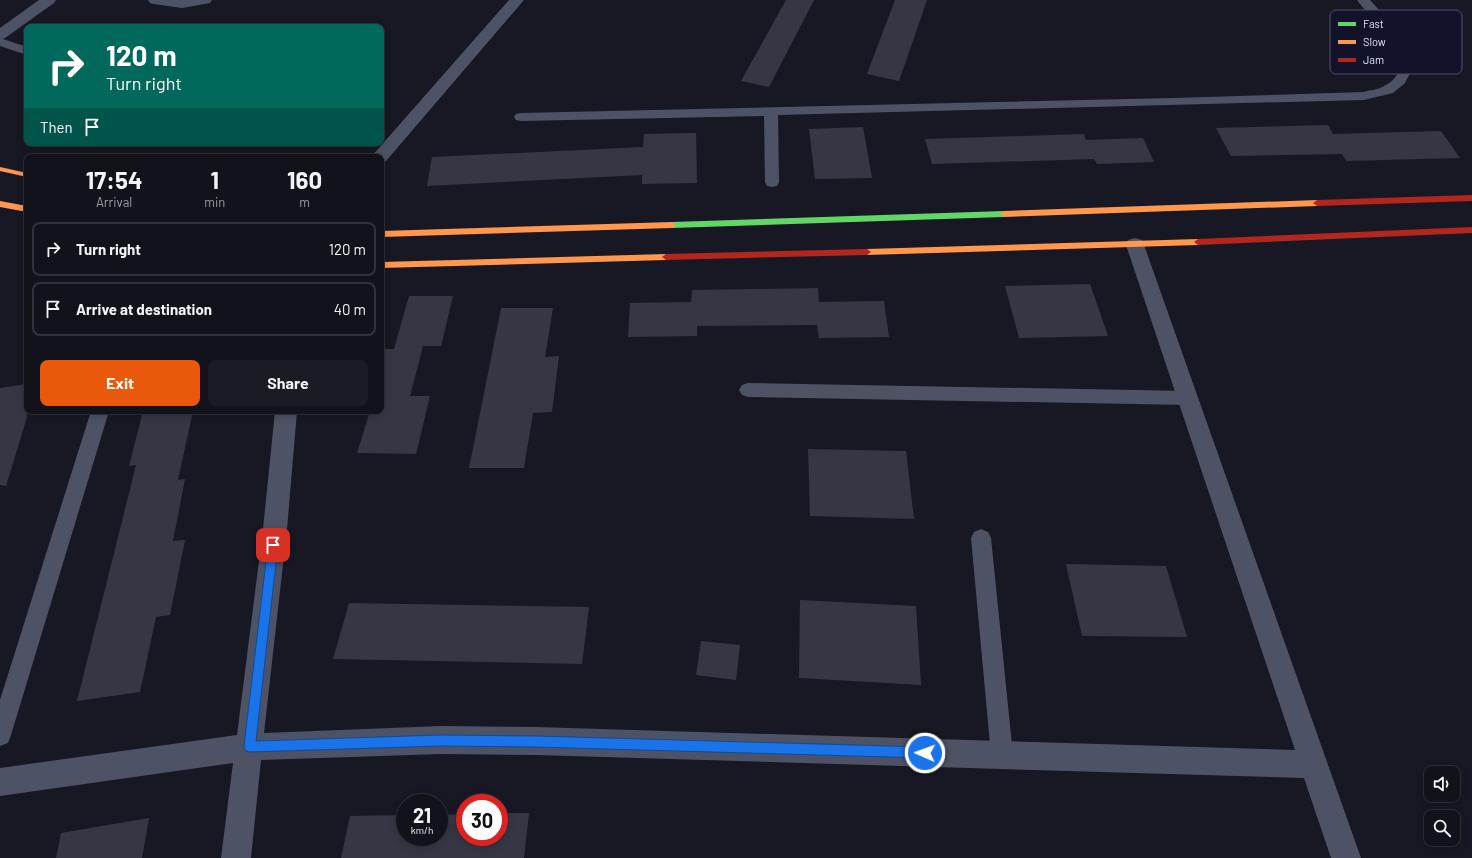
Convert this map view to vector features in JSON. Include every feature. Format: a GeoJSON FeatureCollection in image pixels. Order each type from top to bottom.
{"type":"FeatureCollection","features":[{"type":"Feature","properties":{"kind":"street"},"geometry":{"type":"LineString","coordinates":[[0,35],[49,0]]}},
{"type":"Feature","properties":{"kind":"street"},"geometry":{"type":"LineString","coordinates":[[383,154],[517,0]]}},
{"type":"Feature","properties":{"kind":"street"},"geometry":{"type":"LineString","coordinates":[[0,169],[24,174]]}},
{"type":"Feature","properties":{"kind":"street"},"geometry":{"type":"LineString","coordinates":[[384,234],[426,234],[1472,198]]}},
{"type":"Feature","properties":{"kind":"street"},"geometry":{"type":"LineString","coordinates":[[0,204],[24,208]]}},
{"type":"Feature","properties":{"kind":"street"},"geometry":{"type":"LineString","coordinates":[[384,265],[1135,245],[1472,230]]}},
{"type":"Feature","properties":{"kind":"street"},"geometry":{"type":"LineString","coordinates":[[1135,245],[1346,858]]}},
{"type":"Feature","properties":{"kind":"street"},"geometry":{"type":"LineString","coordinates":[[236,858],[275,529],[286,414]]}},
{"type":"Feature","properties":{"kind":"street"},"geometry":{"type":"LineString","coordinates":[[0,782],[249,746],[441,740],[536,741],[1314,764]]}},
{"type":"Feature","properties":{"kind":"lane"},"geometry":{"type":"LineString","coordinates":[[154,0],[182,4],[206,0]]}},
{"type":"Feature","properties":{"kind":"lane"},"geometry":{"type":"LineString","coordinates":[[1363,0],[1372,10]]}},
{"type":"Feature","properties":{"kind":"lane"},"geometry":{"type":"LineString","coordinates":[[0,42],[24,50]]}},
{"type":"Feature","properties":{"kind":"lane"},"geometry":{"type":"LineString","coordinates":[[521,118],[1364,96],[1388,90],[1402,79],[1404,74]]}},
{"type":"Feature","properties":{"kind":"lane"},"geometry":{"type":"LineString","coordinates":[[771,111],[772,182]]}},
{"type":"Feature","properties":{"kind":"lane"},"geometry":{"type":"LineString","coordinates":[[748,390],[1188,398]]}},
{"type":"Feature","properties":{"kind":"lane"},"geometry":{"type":"LineString","coordinates":[[0,735],[99,414]]}},
{"type":"Feature","properties":{"kind":"lane"},"geometry":{"type":"LineString","coordinates":[[981,538],[1002,755]]}},
{"type":"Feature","properties":{"kind":"building"},"geometry":{"type":"Polygon","coordinates":[[[786,0],[814,0],[769,87],[741,81],[786,0]]]}},
{"type":"Feature","properties":{"kind":"building"},"geometry":{"type":"Polygon","coordinates":[[[895,0],[927,0],[899,81],[867,74],[895,0]]]}},
{"type":"Feature","properties":{"kind":"building"},"geometry":{"type":"Polygon","coordinates":[[[1328,125],[1333,134],[1441,131],[1460,158],[1346,161],[1342,154],[1231,156],[1216,128],[1328,125]]]}},
{"type":"Feature","properties":{"kind":"building"},"geometry":{"type":"Polygon","coordinates":[[[863,127],[872,178],[815,179],[809,129],[863,127]]]}},
{"type":"Feature","properties":{"kind":"building"},"geometry":{"type":"Polygon","coordinates":[[[696,133],[697,183],[642,184],[642,175],[427,186],[432,157],[643,147],[644,134],[696,133]]]}},
{"type":"Feature","properties":{"kind":"building"},"geometry":{"type":"Polygon","coordinates":[[[1084,134],[1086,140],[1143,138],[1154,162],[1097,164],[1094,159],[932,164],[925,139],[1084,134]]]}},
{"type":"Feature","properties":{"kind":"building"},"geometry":{"type":"Polygon","coordinates":[[[1090,284],[1108,336],[1019,338],[1005,286],[1090,284]]]}},
{"type":"Feature","properties":{"kind":"building"},"geometry":{"type":"Polygon","coordinates":[[[818,288],[819,302],[884,301],[889,337],[819,338],[817,325],[697,326],[697,336],[628,337],[630,303],[691,302],[692,290],[818,288]]]}},
{"type":"Feature","properties":{"kind":"building"},"geometry":{"type":"Polygon","coordinates":[[[409,296],[453,296],[441,346],[423,346],[410,396],[430,396],[416,454],[357,453],[369,414],[384,414],[384,349],[394,349],[409,296]]]}},
{"type":"Feature","properties":{"kind":"building"},"geometry":{"type":"Polygon","coordinates":[[[501,308],[553,308],[545,357],[559,356],[552,412],[533,413],[524,468],[469,468],[501,308]]]}},
{"type":"Feature","properties":{"kind":"building"},"geometry":{"type":"Polygon","coordinates":[[[24,384],[24,414],[27,414],[6,486],[0,485],[0,388],[24,384]]]}},
{"type":"Feature","properties":{"kind":"building"},"geometry":{"type":"Polygon","coordinates":[[[142,414],[192,414],[178,480],[185,479],[173,541],[185,540],[170,615],[156,617],[140,692],[77,701],[136,465],[129,466],[142,414]]]}},
{"type":"Feature","properties":{"kind":"building"},"geometry":{"type":"Polygon","coordinates":[[[808,449],[906,451],[914,519],[810,516],[808,449]]]}},
{"type":"Feature","properties":{"kind":"building"},"geometry":{"type":"Polygon","coordinates":[[[1066,564],[1166,566],[1187,637],[1082,636],[1066,564]]]}},
{"type":"Feature","properties":{"kind":"building"},"geometry":{"type":"Polygon","coordinates":[[[800,600],[916,606],[921,685],[799,678],[800,600]]]}},
{"type":"Feature","properties":{"kind":"building"},"geometry":{"type":"Polygon","coordinates":[[[349,603],[589,607],[582,664],[333,659],[349,603]]]}},
{"type":"Feature","properties":{"kind":"building"},"geometry":{"type":"Polygon","coordinates":[[[701,641],[740,645],[736,680],[696,675],[701,641]]]}},
{"type":"Feature","properties":{"kind":"building"},"geometry":{"type":"Polygon","coordinates":[[[508,813],[529,813],[524,858],[341,858],[350,816],[396,815],[396,846],[448,846],[448,815],[456,814],[456,846],[508,846],[508,813]]]}},
{"type":"Feature","properties":{"kind":"building"},"geometry":{"type":"Polygon","coordinates":[[[149,818],[142,858],[56,858],[61,833],[149,818]]]}},
{"type":"Feature","properties":{"kind":"traffic: fast"},"geometry":{"type":"LineString","coordinates":[[672,225],[1004,214]]}},
{"type":"Feature","properties":{"kind":"traffic: slow"},"geometry":{"type":"LineString","coordinates":[[0,169],[24,174]]}},
{"type":"Feature","properties":{"kind":"traffic: slow"},"geometry":{"type":"LineString","coordinates":[[1004,214],[1317,203]]}},
{"type":"Feature","properties":{"kind":"traffic: slow"},"geometry":{"type":"LineString","coordinates":[[0,204],[24,208]]}},
{"type":"Feature","properties":{"kind":"traffic: slow"},"geometry":{"type":"LineString","coordinates":[[384,234],[672,225]]}},
{"type":"Feature","properties":{"kind":"traffic: slow"},"geometry":{"type":"LineString","coordinates":[[867,252],[1198,242]]}},
{"type":"Feature","properties":{"kind":"traffic: slow"},"geometry":{"type":"LineString","coordinates":[[384,265],[666,257]]}},
{"type":"Feature","properties":{"kind":"traffic: jam"},"geometry":{"type":"LineString","coordinates":[[1317,203],[1472,198]]}},
{"type":"Feature","properties":{"kind":"traffic: jam"},"geometry":{"type":"LineString","coordinates":[[1198,242],[1472,230]]}},
{"type":"Feature","properties":{"kind":"traffic: jam"},"geometry":{"type":"LineString","coordinates":[[666,257],[867,252]]}},
{"type":"Feature","properties":{"kind":"route"},"geometry":{"type":"LineString","coordinates":[[273,545],[249,746],[441,740],[536,741],[925,753]]}}]}
